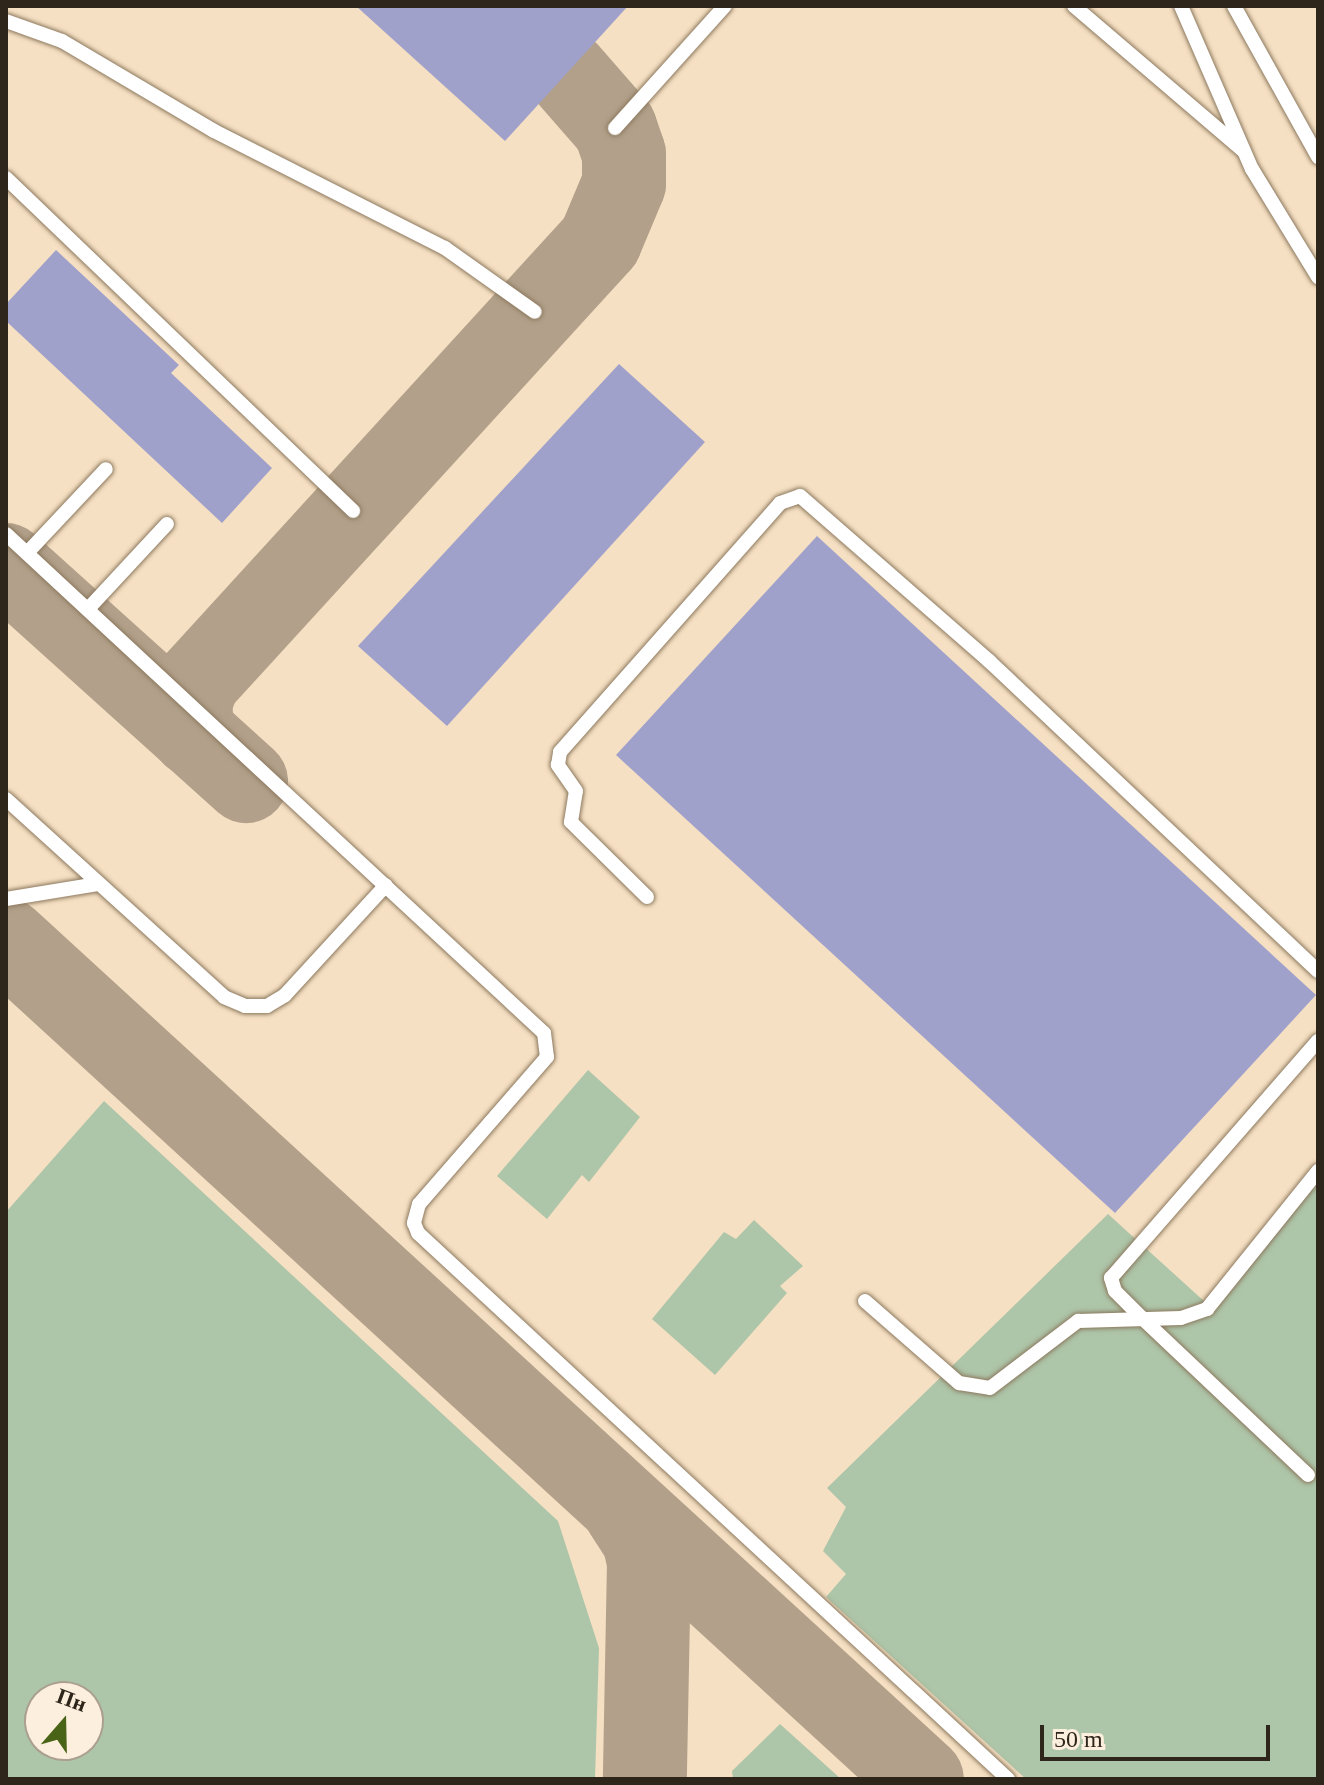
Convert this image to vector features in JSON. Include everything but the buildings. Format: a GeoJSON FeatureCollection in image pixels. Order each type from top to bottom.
{"type":"FeatureCollection","features":[{"type":"Feature","properties":{"kind":"lane"},"geometry":{"type":"LineString","coordinates":[[615,128],[725,6]]}},
{"type":"Feature","properties":{"kind":"lane"},"geometry":{"type":"LineString","coordinates":[[1074,6],[1245,151]]}},
{"type":"Feature","properties":{"kind":"lane"},"geometry":{"type":"LineString","coordinates":[[1181,6],[1245,151],[1318,277]]}},
{"type":"Feature","properties":{"kind":"lane"},"geometry":{"type":"LineString","coordinates":[[1234,6],[1318,157]]}},
{"type":"Feature","properties":{"kind":"lane"},"geometry":{"type":"LineString","coordinates":[[6,21],[62,41],[214,131],[445,248],[535,312]]}},
{"type":"Feature","properties":{"kind":"lane"},"geometry":{"type":"LineString","coordinates":[[6,178],[353,511]]}},
{"type":"Feature","properties":{"kind":"lane"},"geometry":{"type":"LineString","coordinates":[[27,553],[106,469]]}},
{"type":"Feature","properties":{"kind":"lane"},"geometry":{"type":"LineString","coordinates":[[647,897],[571,822],[576,791],[558,765],[560,752],[780,503],[800,496],[989,661],[1318,971]]}},
{"type":"Feature","properties":{"kind":"lane"},"geometry":{"type":"LineString","coordinates":[[88,609],[167,524]]}},
{"type":"Feature","properties":{"kind":"lane"},"geometry":{"type":"LineString","coordinates":[[6,534],[544,1033],[549,1044],[540,1068],[419,1204],[414,1223],[418,1233],[1008,1779]]}},
{"type":"Feature","properties":{"kind":"lane"},"geometry":{"type":"LineString","coordinates":[[6,799],[224,997],[245,1006],[267,1006],[285,995],[386,885]]}},
{"type":"Feature","properties":{"kind":"lane"},"geometry":{"type":"LineString","coordinates":[[6,899],[98,884]]}},
{"type":"Feature","properties":{"kind":"lane"},"geometry":{"type":"LineString","coordinates":[[1308,1475],[1115,1291],[1113,1271],[1318,1041]]}},
{"type":"Feature","properties":{"kind":"lane"},"geometry":{"type":"LineString","coordinates":[[865,1301],[959,1383],[979,1389],[1000,1384],[1078,1321],[1181,1318],[1207,1309],[1318,1171]]}},
{"type":"Feature","properties":{"kind":"green space"},"geometry":{"type":"Polygon","coordinates":[[[588,1070],[640,1117],[589,1182],[582,1175],[547,1219],[497,1176],[588,1070]]]}},
{"type":"Feature","properties":{"kind":"green space"},"geometry":{"type":"Polygon","coordinates":[[[104,1101],[558,1521],[599,1648],[595,1779],[6,1779],[6,1212],[104,1101]]]}},
{"type":"Feature","properties":{"kind":"green space"},"geometry":{"type":"Polygon","coordinates":[[[1318,1164],[1318,1779],[1026,1779],[826,1597],[846,1574],[823,1551],[846,1507],[827,1488],[1108,1214],[1205,1302],[1318,1164]]]}},
{"type":"Feature","properties":{"kind":"green space"},"geometry":{"type":"Polygon","coordinates":[[[754,1220],[803,1266],[780,1286],[787,1293],[715,1375],[652,1319],[724,1232],[736,1239],[754,1220]]]}},
{"type":"Feature","properties":{"kind":"green space"},"geometry":{"type":"Polygon","coordinates":[[[780,1724],[841,1779],[733,1779],[732,1771],[780,1724]]]}},
{"type":"Feature","properties":{"kind":"taxiway"},"geometry":{"type":"LineString","coordinates":[[193,734],[190,703],[198,681],[600,241],[624,184],[624,154],[615,128],[567,73]]}},
{"type":"Feature","properties":{"kind":"taxiway"},"geometry":{"type":"LineString","coordinates":[[6,565],[246,781]]}},
{"type":"Feature","properties":{"kind":"taxiway"},"geometry":{"type":"LineString","coordinates":[[6,940],[922,1779]]}},
{"type":"Feature","properties":{"kind":"taxiway"},"geometry":{"type":"LineString","coordinates":[[626,1512],[644,1540],[649,1562],[645,1779]]}}]}
